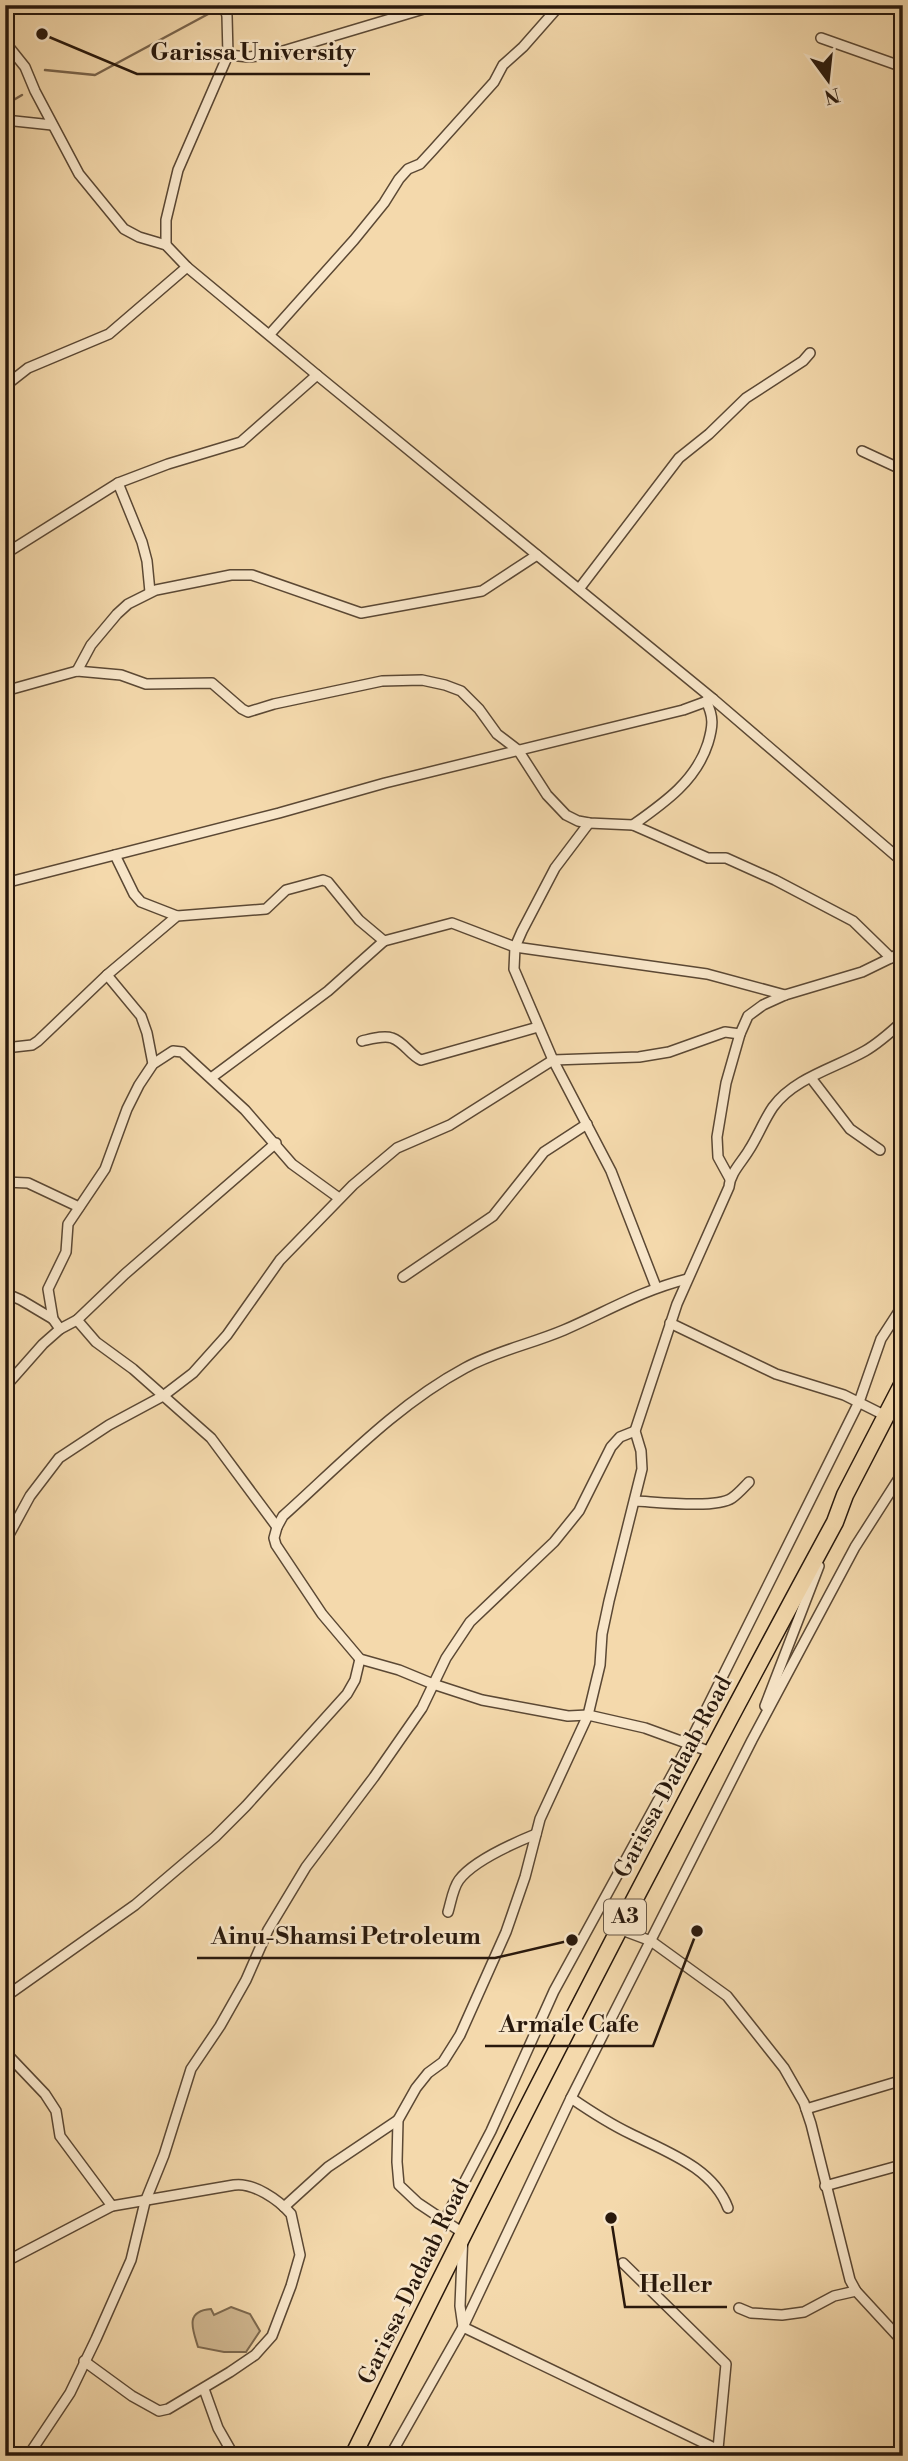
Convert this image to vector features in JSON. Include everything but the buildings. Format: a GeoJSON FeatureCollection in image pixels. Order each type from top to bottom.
{"type":"FeatureCollection","features":[{"type":"Feature","properties":{"kind":"highway","name":"Garissa-Dadaab Road"},"geometry":{"type":"LineString","coordinates":[[354,2456],[565,2033],[711,1752],[835,1522],[845,1494],[886,1416],[899,1401],[903,1383]]}},
{"type":"Feature","properties":{"kind":"street"},"geometry":{"type":"LineString","coordinates":[[166,245],[166,220],[177,170],[228,55],[227,16],[224,5]]}},
{"type":"Feature","properties":{"kind":"street"},"geometry":{"type":"LineString","coordinates":[[228,55],[249,57],[273,54],[437,5]]}},
{"type":"Feature","properties":{"kind":"street"},"geometry":{"type":"LineString","coordinates":[[270,334],[355,240],[399,179],[408,169],[420,164],[494,82],[503,65],[523,47],[560,5]]}},
{"type":"Feature","properties":{"kind":"street"},"geometry":{"type":"LineString","coordinates":[[821,38],[903,67]]}},
{"type":"Feature","properties":{"kind":"street"},"geometry":{"type":"LineString","coordinates":[[5,42],[25,67],[79,174],[124,229],[139,237],[166,245],[187,267],[579,589],[903,862]]}},
{"type":"Feature","properties":{"kind":"street"},"geometry":{"type":"LineString","coordinates":[[5,120],[52,125]]}},
{"type":"Feature","properties":{"kind":"street"},"geometry":{"type":"LineString","coordinates":[[5,386],[28,368],[109,334],[187,267]]}},
{"type":"Feature","properties":{"kind":"street"},"geometry":{"type":"LineString","coordinates":[[579,589],[679,458],[709,434],[746,398],[803,361],[810,353]]}},
{"type":"Feature","properties":{"kind":"street"},"geometry":{"type":"LineString","coordinates":[[5,554],[118,482],[241,442],[317,375]]}},
{"type":"Feature","properties":{"kind":"street"},"geometry":{"type":"LineString","coordinates":[[862,451],[903,470]]}},
{"type":"Feature","properties":{"kind":"street"},"geometry":{"type":"LineString","coordinates":[[118,482],[142,542],[150,592]]}},
{"type":"Feature","properties":{"kind":"street"},"geometry":{"type":"LineString","coordinates":[[77,671],[96,638],[117,614],[128,604],[150,592],[231,575],[252,575],[361,613],[482,591],[537,555]]}},
{"type":"Feature","properties":{"kind":"street"},"geometry":{"type":"LineString","coordinates":[[5,691],[77,671],[121,675],[146,684],[212,683],[248,712],[382,681],[422,680],[445,685],[461,691],[479,709],[497,734],[518,750],[547,795],[566,815],[589,823],[633,825],[708,858],[726,859],[853,921],[891,958]]}},
{"type":"Feature","properties":{"kind":"street"},"geometry":{"type":"LineString","coordinates":[[5,883],[683,710],[710,700]]}},
{"type":"Feature","properties":{"kind":"street"},"geometry":{"type":"LineString","coordinates":[[633,825],[685,784],[702,761],[713,722],[710,700]]}},
{"type":"Feature","properties":{"kind":"street"},"geometry":{"type":"LineString","coordinates":[[589,823],[555,868],[515,947],[515,976],[553,1060],[611,1171],[656,1287]]}},
{"type":"Feature","properties":{"kind":"street"},"geometry":{"type":"LineString","coordinates":[[115,855],[134,894],[141,902],[177,916],[261,911],[286,890],[323,880],[328,882],[359,920],[384,941]]}},
{"type":"Feature","properties":{"kind":"street"},"geometry":{"type":"LineString","coordinates":[[5,1048],[32,1045],[38,1041],[107,975],[177,916]]}},
{"type":"Feature","properties":{"kind":"street"},"geometry":{"type":"LineString","coordinates":[[211,1078],[328,991],[384,941],[452,923],[515,947],[707,974],[785,995]]}},
{"type":"Feature","properties":{"kind":"street"},"geometry":{"type":"LineString","coordinates":[[730,1179],[716,1149],[726,1083],[748,1016],[763,1005],[785,995],[862,972],[903,952]]}},
{"type":"Feature","properties":{"kind":"street"},"geometry":{"type":"LineString","coordinates":[[107,975],[141,1016],[148,1033],[153,1064]]}},
{"type":"Feature","properties":{"kind":"street"},"geometry":{"type":"LineString","coordinates":[[284,2207],[328,2167],[398,2120],[416,2088],[428,2073],[443,2062],[460,2035],[506,1932],[525,1877],[540,1819],[588,1715],[598,1677],[602,1634],[642,1469],[641,1451],[635,1431],[670,1323],[729,1187],[730,1179],[774,1106],[797,1086],[865,1051],[903,1021]]}},
{"type":"Feature","properties":{"kind":"street"},"geometry":{"type":"LineString","coordinates":[[362,1041],[389,1037],[396,1039],[421,1060],[538,1027]]}},
{"type":"Feature","properties":{"kind":"street"},"geometry":{"type":"LineString","coordinates":[[6,1540],[30,1496],[59,1458],[110,1424],[163,1396],[193,1373],[217,1348],[268,1275],[339,1198],[397,1147],[450,1125],[553,1060],[639,1057],[669,1052],[725,1032],[740,1034]]}},
{"type":"Feature","properties":{"kind":"street"},"geometry":{"type":"LineString","coordinates":[[53,1319],[49,1285],[66,1252],[68,1224],[105,1169],[127,1109],[139,1085],[153,1064],[173,1051],[182,1052],[245,1110],[292,1164],[339,1198]]}},
{"type":"Feature","properties":{"kind":"street"},"geometry":{"type":"LineString","coordinates":[[811,1078],[850,1129],[880,1150]]}},
{"type":"Feature","properties":{"kind":"street"},"geometry":{"type":"LineString","coordinates":[[403,1277],[493,1216],[544,1153],[587,1124]]}},
{"type":"Feature","properties":{"kind":"street"},"geometry":{"type":"LineString","coordinates":[[5,1387],[43,1343],[77,1320],[125,1274],[276,1143]]}},
{"type":"Feature","properties":{"kind":"street"},"geometry":{"type":"LineString","coordinates":[[5,1182],[28,1183],[79,1207]]}},
{"type":"Feature","properties":{"kind":"street"},"geometry":{"type":"LineString","coordinates":[[687,1279],[656,1287],[562,1331],[490,1355],[422,1395],[371,1436],[283,1516],[276,1527],[274,1538],[281,1555],[322,1614],[360,1659],[482,1700],[568,1716],[588,1715],[645,1728],[711,1752]]}},
{"type":"Feature","properties":{"kind":"street"},"geometry":{"type":"LineString","coordinates":[[5,1293],[53,1319],[60,1329]]}},
{"type":"Feature","properties":{"kind":"street"},"geometry":{"type":"LineString","coordinates":[[444,2221],[491,2131],[560,1979],[689,1744],[859,1402],[881,1339],[903,1305]]}},
{"type":"Feature","properties":{"kind":"street"},"geometry":{"type":"LineString","coordinates":[[77,1320],[96,1342],[123,1361],[211,1438],[276,1527]]}},
{"type":"Feature","properties":{"kind":"street"},"geometry":{"type":"LineString","coordinates":[[670,1323],[776,1374],[844,1395],[886,1416]]}},
{"type":"Feature","properties":{"kind":"street"},"geometry":{"type":"LineString","coordinates":[[28,2456],[70,2393],[96,2339],[131,2260],[145,2202],[164,2155],[191,2069],[246,1980],[268,1930],[306,1867],[415,1718],[446,1658],[470,1622],[554,1542],[579,1511],[611,1447],[620,1437],[635,1431]]}},
{"type":"Feature","properties":{"kind":"street"},"geometry":{"type":"LineString","coordinates":[[390,2456],[463,2328],[571,2098],[752,1740],[855,1547],[903,1472]]}},
{"type":"Feature","properties":{"kind":"street"},"geometry":{"type":"LineString","coordinates":[[636,1501],[721,1502],[732,1498],[748,1482]]}},
{"type":"Feature","properties":{"kind":"street"},"geometry":{"type":"LineString","coordinates":[[752,1740],[835,1522]]}},
{"type":"Feature","properties":{"kind":"street"},"geometry":{"type":"LineString","coordinates":[[5,1997],[135,1905],[215,1837],[347,1694],[355,1679],[360,1659]]}},
{"type":"Feature","properties":{"kind":"street"},"geometry":{"type":"LineString","coordinates":[[448,1912],[459,1880],[486,1858],[512,1843],[536,1834]]}},
{"type":"Feature","properties":{"kind":"street"},"geometry":{"type":"LineString","coordinates":[[619,1929],[651,1941],[727,1996],[784,2068],[806,2109],[850,2280],[856,2291],[903,2342]]}},
{"type":"Feature","properties":{"kind":"street"},"geometry":{"type":"LineString","coordinates":[[540,2022],[565,2033]]}},
{"type":"Feature","properties":{"kind":"street"},"geometry":{"type":"LineString","coordinates":[[5,2053],[45,2094],[55,2111],[60,2136],[112,2206]]}},
{"type":"Feature","properties":{"kind":"street"},"geometry":{"type":"LineString","coordinates":[[806,2109],[903,2080]]}},
{"type":"Feature","properties":{"kind":"street"},"geometry":{"type":"LineString","coordinates":[[571,2098],[603,2119],[704,2175],[716,2185],[728,2208]]}},
{"type":"Feature","properties":{"kind":"street"},"geometry":{"type":"LineString","coordinates":[[398,2120],[397,2176],[403,2192],[463,2233],[460,2306],[463,2328]]}},
{"type":"Feature","properties":{"kind":"street"},"geometry":{"type":"LineString","coordinates":[[825,2186],[894,2168],[903,2169]]}},
{"type":"Feature","properties":{"kind":"street"},"geometry":{"type":"LineString","coordinates":[[7,2257],[112,2206],[241,2184],[258,2189],[291,2214],[300,2255],[280,2320],[272,2336],[255,2355],[204,2389],[168,2409],[159,2411],[132,2396],[84,2361]]}},
{"type":"Feature","properties":{"kind":"street"},"geometry":{"type":"LineString","coordinates":[[623,2263],[726,2364],[718,2449]]}},
{"type":"Feature","properties":{"kind":"street"},"geometry":{"type":"LineString","coordinates":[[738,2308],[751,2313],[782,2315],[804,2312],[834,2295],[856,2291]]}},
{"type":"Feature","properties":{"kind":"street"},"geometry":{"type":"LineString","coordinates":[[463,2328],[731,2456]]}},
{"type":"Feature","properties":{"kind":"street"},"geometry":{"type":"LineString","coordinates":[[204,2389],[218,2428],[234,2456]]}},
{"type":"Feature","properties":{"kind":"shaded area"},"geometry":{"type":"Polygon","coordinates":[[[231,2307],[250,2314],[260,2331],[246,2352],[224,2352],[198,2347],[192,2322],[197,2313],[211,2309],[214,2315],[231,2307]]]}},
{"type":"Feature","properties":{"kind":"waterway"},"geometry":{"type":"LineString","coordinates":[[45,70],[95,75],[223,6]]}},
{"type":"Feature","properties":{"kind":"waterway"},"geometry":{"type":"LineString","coordinates":[[5,105],[22,95]]}},
{"type":"Feature","properties":{"kind":"place","name":"Garissa University"},"geometry":{"type":"Point","coordinates":[42,34]}},
{"type":"Feature","properties":{"kind":"place","name":"Armale Cafe"},"geometry":{"type":"Point","coordinates":[697,1931]}},
{"type":"Feature","properties":{"kind":"place","name":"Ainu-Shamsi Petroleum"},"geometry":{"type":"Point","coordinates":[572,1940]}},
{"type":"Feature","properties":{"kind":"place","name":"Heller"},"geometry":{"type":"Point","coordinates":[611,2218]}}]}
